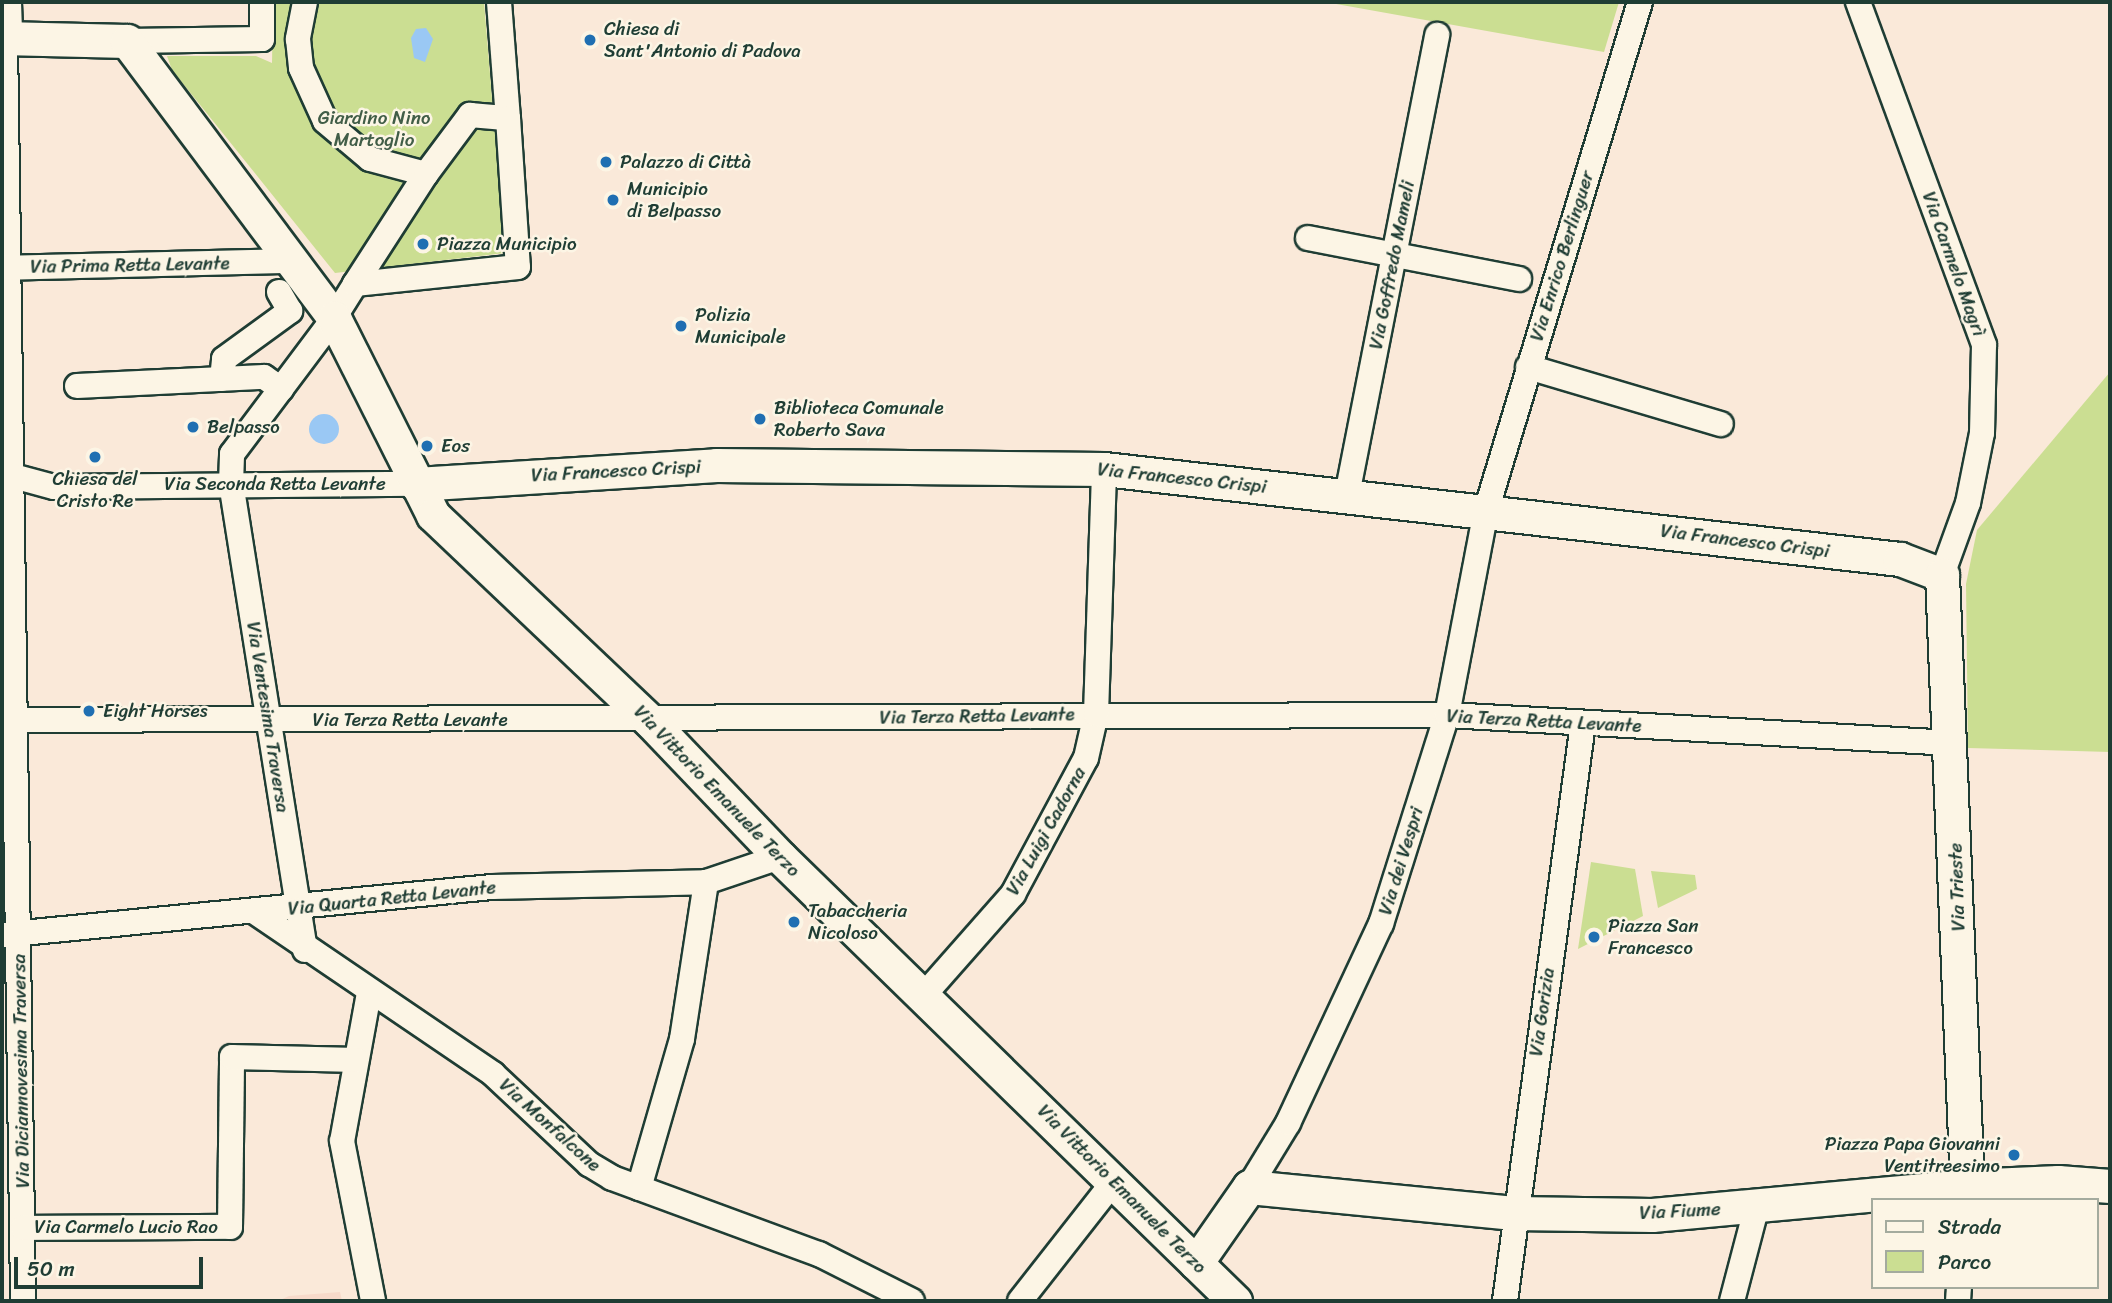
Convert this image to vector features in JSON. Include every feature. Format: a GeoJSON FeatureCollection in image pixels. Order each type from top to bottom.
{"type":"FeatureCollection","features":[{"type":"Feature","properties":{"kind":"street","name":"Via Diciannovesima Traversa"},"geometry":{"type":"LineString","coordinates":[[4,2],[10,934],[16,1213],[23,1301]]}},
{"type":"Feature","properties":{"kind":"street"},"geometry":{"type":"LineString","coordinates":[[262,2],[262,39]]}},
{"type":"Feature","properties":{"kind":"street"},"geometry":{"type":"LineString","coordinates":[[304,2],[299,38],[310,96],[339,135],[370,159],[426,174]]}},
{"type":"Feature","properties":{"kind":"street"},"geometry":{"type":"LineString","coordinates":[[355,284],[519,267],[499,2]]}},
{"type":"Feature","properties":{"kind":"street","name":"Via Enrico Berlinguer"},"geometry":{"type":"LineString","coordinates":[[1486,511],[1640,2]]}},
{"type":"Feature","properties":{"kind":"street","name":"Via Carmelo Magrì"},"geometry":{"type":"LineString","coordinates":[[1858,2],[1984,345],[1982,432],[1968,503],[1942,575]]}},
{"type":"Feature","properties":{"kind":"street","name":"Via Goffredo Mameli"},"geometry":{"type":"LineString","coordinates":[[1347,495],[1437,35]]}},
{"type":"Feature","properties":{"kind":"street"},"geometry":{"type":"LineString","coordinates":[[3,38],[127,41],[299,38]]}},
{"type":"Feature","properties":{"kind":"street","name":"Via Vittorio Emanuele Terzo"},"geometry":{"type":"LineString","coordinates":[[127,41],[334,318],[433,515],[650,721],[780,857],[1115,1180],[1235,1301]]}},
{"type":"Feature","properties":{"kind":"street","name":"Via Ventesima Traversa"},"geometry":{"type":"LineString","coordinates":[[305,950],[231,484],[233,454],[334,318],[426,174],[470,115],[508,118]]}},
{"type":"Feature","properties":{"kind":"street"},"geometry":{"type":"LineString","coordinates":[[1308,238],[1519,279]]}},
{"type":"Feature","properties":{"kind":"street","name":"Via Prima Retta Levante"},"geometry":{"type":"LineString","coordinates":[[5,268],[292,261]]}},
{"type":"Feature","properties":{"kind":"street"},"geometry":{"type":"LineString","coordinates":[[222,379],[224,359],[289,311],[279,292]]}},
{"type":"Feature","properties":{"kind":"street"},"geometry":{"type":"LineString","coordinates":[[1528,367],[1721,424]]}},
{"type":"Feature","properties":{"kind":"street"},"geometry":{"type":"LineString","coordinates":[[77,386],[264,377],[281,389]]}},
{"type":"Feature","properties":{"kind":"street","name":"Via Francesco Crispi"},"geometry":{"type":"LineString","coordinates":[[416,484],[716,465],[1104,469],[1900,559],[1942,575]]}},
{"type":"Feature","properties":{"kind":"street","name":"Via Luigi Cadorna"},"geometry":{"type":"LineString","coordinates":[[924,995],[1013,894],[1081,769],[1096,714],[1104,469]]}},
{"type":"Feature","properties":{"kind":"street","name":"Via Seconda Retta Levante"},"geometry":{"type":"LineString","coordinates":[[7,473],[54,488],[416,484]]}},
{"type":"Feature","properties":{"kind":"street","name":"Via dei Vespri"},"geometry":{"type":"LineString","coordinates":[[1249,1187],[1288,1123],[1381,924],[1447,715],[1486,511]]}},
{"type":"Feature","properties":{"kind":"street","name":"Via Trieste"},"geometry":{"type":"LineString","coordinates":[[1942,575],[1952,743],[1967,1193]]}},
{"type":"Feature","properties":{"kind":"street","name":"Via Terza Retta Levante"},"geometry":{"type":"LineString","coordinates":[[8,720],[650,721],[1096,714],[1447,715],[1952,743]]}},
{"type":"Feature","properties":{"kind":"street","name":"Via Gorizia"},"geometry":{"type":"LineString","coordinates":[[1505,1301],[1514,1213],[1583,723]]}},
{"type":"Feature","properties":{"kind":"street","name":"Via Quarta Retta Levante"},"geometry":{"type":"LineString","coordinates":[[10,934],[299,908],[492,887],[706,882],[780,857]]}},
{"type":"Feature","properties":{"kind":"street"},"geometry":{"type":"LineString","coordinates":[[639,1188],[682,1039],[706,882]]}},
{"type":"Feature","properties":{"kind":"street","name":"Via Monfalcone"},"geometry":{"type":"LineString","coordinates":[[255,912],[305,950],[493,1074],[589,1164],[639,1188],[819,1254],[912,1301]]}},
{"type":"Feature","properties":{"kind":"street"},"geometry":{"type":"LineString","coordinates":[[369,992],[342,1141],[373,1301]]}},
{"type":"Feature","properties":{"kind":"street","name":"Via Carmelo Lucio Rao"},"geometry":{"type":"LineString","coordinates":[[16,1213],[230,1227],[232,1058],[356,1060]]}},
{"type":"Feature","properties":{"kind":"street"},"geometry":{"type":"LineString","coordinates":[[1020,1301],[1115,1180]]}},
{"type":"Feature","properties":{"kind":"street","name":"Via Fiume"},"geometry":{"type":"LineString","coordinates":[[1886,1198],[1967,1193],[2058,1182],[2110,1186]]}},
{"type":"Feature","properties":{"kind":"street"},"geometry":{"type":"LineString","coordinates":[[1196,1263],[1249,1187]]}},
{"type":"Feature","properties":{"kind":"street","name":"Via Fiume"},"geometry":{"type":"LineString","coordinates":[[1249,1187],[1514,1213],[1652,1214],[1870,1199]]}},
{"type":"Feature","properties":{"kind":"street"},"geometry":{"type":"LineString","coordinates":[[1732,1301],[1757,1206]]}},
{"type":"Feature","properties":{"kind":"shaded area"},"geometry":{"type":"Polygon","coordinates":[[[340,1292],[342,1301],[278,1301],[289,1296],[340,1292]]]}},
{"type":"Feature","properties":{"kind":"green space","name":"Giardino Nino Martoglio"},"geometry":{"type":"Polygon","coordinates":[[[273,2],[484,2],[505,253],[335,273],[172,70],[167,56],[256,56],[272,63],[273,2]]]}},
{"type":"Feature","properties":{"kind":"green space"},"geometry":{"type":"Polygon","coordinates":[[[1325,2],[1619,2],[1604,52],[1325,2]]]}},
{"type":"Feature","properties":{"kind":"green space"},"geometry":{"type":"Polygon","coordinates":[[[2110,372],[2110,752],[1968,748],[1966,584],[1977,530],[2110,372]]]}},
{"type":"Feature","properties":{"kind":"green space"},"geometry":{"type":"Polygon","coordinates":[[[1591,862],[1635,869],[1643,916],[1578,949],[1591,862]]]}},
{"type":"Feature","properties":{"kind":"green space"},"geometry":{"type":"Polygon","coordinates":[[[1651,871],[1695,875],[1697,889],[1658,908],[1651,871]]]}},
{"type":"Feature","properties":{"kind":"water"},"geometry":{"type":"Polygon","coordinates":[[[426,28],[433,39],[425,62],[414,58],[411,38],[416,29],[426,28]]]}},
{"type":"Feature","properties":{"kind":"water"},"geometry":{"type":"Polygon","coordinates":[[[324,414],[335,418],[339,429],[335,440],[324,444],[313,440],[309,429],[313,418],[324,414]]]}},
{"type":"Feature","properties":{"kind":"place","name":"Chiesa di Sant'Antonio di Padova"},"geometry":{"type":"Point","coordinates":[590,40]}},
{"type":"Feature","properties":{"kind":"place","name":"Palazzo di Città"},"geometry":{"type":"Point","coordinates":[606,162]}},
{"type":"Feature","properties":{"kind":"place","name":"Municipio di Belpasso"},"geometry":{"type":"Point","coordinates":[613,200]}},
{"type":"Feature","properties":{"kind":"place","name":"Piazza Municipio"},"geometry":{"type":"Point","coordinates":[423,244]}},
{"type":"Feature","properties":{"kind":"place","name":"Polizia Municipale"},"geometry":{"type":"Point","coordinates":[681,326]}},
{"type":"Feature","properties":{"kind":"place","name":"Biblioteca Comunale Roberto Sava"},"geometry":{"type":"Point","coordinates":[760,419]}},
{"type":"Feature","properties":{"kind":"place","name":"Belpasso"},"geometry":{"type":"Point","coordinates":[193,427]}},
{"type":"Feature","properties":{"kind":"place","name":"Eos"},"geometry":{"type":"Point","coordinates":[427,446]}},
{"type":"Feature","properties":{"kind":"place","name":"Chiesa del Cristo Re"},"geometry":{"type":"Point","coordinates":[95,457]}},
{"type":"Feature","properties":{"kind":"place","name":"Eight Horses"},"geometry":{"type":"Point","coordinates":[89,711]}},
{"type":"Feature","properties":{"kind":"place","name":"Tabaccheria Nicoloso"},"geometry":{"type":"Point","coordinates":[794,922]}},
{"type":"Feature","properties":{"kind":"place","name":"Piazza San Francesco"},"geometry":{"type":"Point","coordinates":[1594,937]}},
{"type":"Feature","properties":{"kind":"place","name":"Piazza Papa Giovanni Ventitreesimo"},"geometry":{"type":"Point","coordinates":[2014,1155]}}]}
